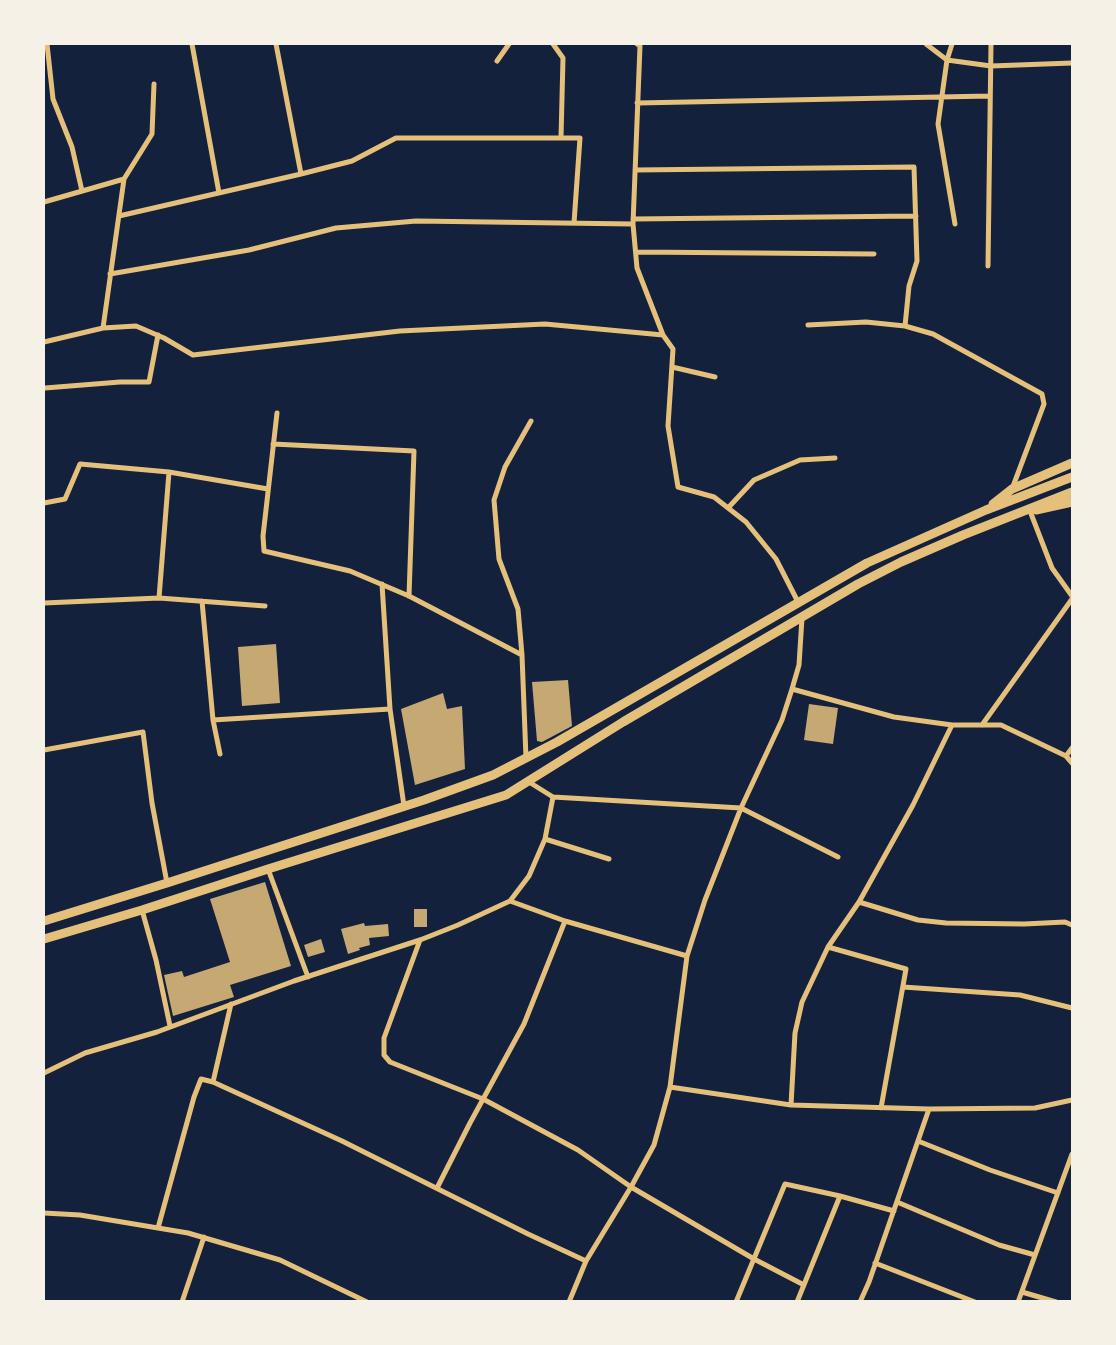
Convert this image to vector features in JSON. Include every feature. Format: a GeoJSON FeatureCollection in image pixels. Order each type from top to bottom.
{"type":"FeatureCollection","features":[{"type":"Feature","properties":{"kind":"main road"},"geometry":{"type":"LineString","coordinates":[[986,510],[1012,489],[1072,463]]}},
{"type":"Feature","properties":{"kind":"main road"},"geometry":{"type":"LineString","coordinates":[[44,921],[404,806],[493,775],[588,724],[867,563],[986,510],[1072,477]]}},
{"type":"Feature","properties":{"kind":"main road"},"geometry":{"type":"LineString","coordinates":[[44,939],[506,795],[623,722],[858,584],[901,562],[1072,492]]}},
{"type":"Feature","properties":{"kind":"main road"},"geometry":{"type":"LineString","coordinates":[[1012,515],[1072,502]]}},
{"type":"Feature","properties":{"kind":"street"},"geometry":{"type":"LineString","coordinates":[[48,44],[53,99],[72,147],[82,191]]}},
{"type":"Feature","properties":{"kind":"street"},"geometry":{"type":"LineString","coordinates":[[192,44],[219,193]]}},
{"type":"Feature","properties":{"kind":"street"},"geometry":{"type":"LineString","coordinates":[[276,44],[301,174]]}},
{"type":"Feature","properties":{"kind":"street"},"geometry":{"type":"LineString","coordinates":[[497,61],[509,44]]}},
{"type":"Feature","properties":{"kind":"street"},"geometry":{"type":"LineString","coordinates":[[553,44],[563,58],[561,138]]}},
{"type":"Feature","properties":{"kind":"street"},"geometry":{"type":"LineString","coordinates":[[637,44],[640,46],[633,221],[637,268],[663,335],[673,349],[668,426],[678,488],[714,497],[746,522],[776,559],[798,602]]}},
{"type":"Feature","properties":{"kind":"street"},"geometry":{"type":"LineString","coordinates":[[926,44],[947,60],[991,66],[1072,63]]}},
{"type":"Feature","properties":{"kind":"street"},"geometry":{"type":"LineString","coordinates":[[952,44],[947,60],[938,124],[955,224]]}},
{"type":"Feature","properties":{"kind":"street"},"geometry":{"type":"LineString","coordinates":[[988,266],[991,44]]}},
{"type":"Feature","properties":{"kind":"street"},"geometry":{"type":"LineString","coordinates":[[103,328],[124,179],[152,134],[154,84]]}},
{"type":"Feature","properties":{"kind":"street"},"geometry":{"type":"LineString","coordinates":[[638,103],[990,96]]}},
{"type":"Feature","properties":{"kind":"street"},"geometry":{"type":"LineString","coordinates":[[118,216],[352,161],[396,138],[580,138],[574,223]]}},
{"type":"Feature","properties":{"kind":"street"},"geometry":{"type":"LineString","coordinates":[[635,170],[914,167],[917,261],[909,286],[905,326]]}},
{"type":"Feature","properties":{"kind":"street"},"geometry":{"type":"LineString","coordinates":[[44,202],[124,179]]}},
{"type":"Feature","properties":{"kind":"street"},"geometry":{"type":"LineString","coordinates":[[110,274],[249,250],[336,228],[416,221],[574,223],[916,216]]}},
{"type":"Feature","properties":{"kind":"street"},"geometry":{"type":"LineString","coordinates":[[636,252],[874,254]]}},
{"type":"Feature","properties":{"kind":"street"},"geometry":{"type":"LineString","coordinates":[[808,325],[866,322],[905,326],[933,334],[1042,394],[1044,404],[1012,489]]}},
{"type":"Feature","properties":{"kind":"street"},"geometry":{"type":"LineString","coordinates":[[44,342],[103,328],[136,326],[158,335],[193,355],[400,331],[545,324],[663,335]]}},
{"type":"Feature","properties":{"kind":"street"},"geometry":{"type":"LineString","coordinates":[[45,388],[149,382],[158,335]]}},
{"type":"Feature","properties":{"kind":"street"},"geometry":{"type":"LineString","coordinates":[[672,368],[715,377]]}},
{"type":"Feature","properties":{"kind":"street"},"geometry":{"type":"LineString","coordinates":[[277,413],[263,536],[264,551],[350,571],[409,596],[522,655]]}},
{"type":"Feature","properties":{"kind":"street"},"geometry":{"type":"LineString","coordinates":[[526,758],[518,609],[499,559],[494,500],[505,467],[531,421]]}},
{"type":"Feature","properties":{"kind":"street"},"geometry":{"type":"LineString","coordinates":[[273,444],[414,451],[409,596]]}},
{"type":"Feature","properties":{"kind":"street"},"geometry":{"type":"LineString","coordinates":[[728,508],[754,480],[800,460],[835,458]]}},
{"type":"Feature","properties":{"kind":"street"},"geometry":{"type":"LineString","coordinates":[[44,503],[65,499],[80,464],[169,472],[268,489]]}},
{"type":"Feature","properties":{"kind":"street"},"geometry":{"type":"LineString","coordinates":[[159,598],[169,472]]}},
{"type":"Feature","properties":{"kind":"street"},"geometry":{"type":"LineString","coordinates":[[982,725],[1072,597],[1052,568],[1030,512]]}},
{"type":"Feature","properties":{"kind":"street"},"geometry":{"type":"LineString","coordinates":[[382,584],[390,709],[404,806]]}},
{"type":"Feature","properties":{"kind":"street"},"geometry":{"type":"LineString","coordinates":[[44,603],[159,598],[265,606]]}},
{"type":"Feature","properties":{"kind":"street"},"geometry":{"type":"LineString","coordinates":[[202,601],[213,720],[220,754]]}},
{"type":"Feature","properties":{"kind":"street"},"geometry":{"type":"LineString","coordinates":[[569,1302],[586,1261],[654,1145],[670,1087],[687,956],[705,900],[741,808],[782,720],[799,665],[802,618]]}},
{"type":"Feature","properties":{"kind":"street"},"geometry":{"type":"LineString","coordinates":[[792,689],[894,717],[952,726],[1001,725],[1066,756],[1072,763]]}},
{"type":"Feature","properties":{"kind":"street"},"geometry":{"type":"LineString","coordinates":[[213,720],[390,709]]}},
{"type":"Feature","properties":{"kind":"street"},"geometry":{"type":"LineString","coordinates":[[791,1105],[795,1033],[802,1002],[828,947],[859,902],[913,805],[952,726]]}},
{"type":"Feature","properties":{"kind":"street"},"geometry":{"type":"LineString","coordinates":[[44,750],[143,732],[152,803],[167,883]]}},
{"type":"Feature","properties":{"kind":"street"},"geometry":{"type":"LineString","coordinates":[[1066,756],[1072,748]]}},
{"type":"Feature","properties":{"kind":"street"},"geometry":{"type":"LineString","coordinates":[[529,782],[553,797],[741,808],[837,857]]}},
{"type":"Feature","properties":{"kind":"street"},"geometry":{"type":"LineString","coordinates":[[44,1073],[85,1053],[171,1026],[420,940],[510,901],[529,876],[545,839],[553,797]]}},
{"type":"Feature","properties":{"kind":"street"},"geometry":{"type":"LineString","coordinates":[[545,839],[609,859]]}},
{"type":"Feature","properties":{"kind":"street"},"geometry":{"type":"LineString","coordinates":[[268,869],[308,977]]}},
{"type":"Feature","properties":{"kind":"street"},"geometry":{"type":"LineString","coordinates":[[510,901],[565,921],[687,956]]}},
{"type":"Feature","properties":{"kind":"street"},"geometry":{"type":"LineString","coordinates":[[859,902],[918,920],[936,922],[1024,924],[1065,922],[1072,925]]}},
{"type":"Feature","properties":{"kind":"street"},"geometry":{"type":"LineString","coordinates":[[142,910],[171,1026]]}},
{"type":"Feature","properties":{"kind":"street"},"geometry":{"type":"LineString","coordinates":[[437,1188],[524,1024],[565,921]]}},
{"type":"Feature","properties":{"kind":"street"},"geometry":{"type":"LineString","coordinates":[[420,940],[384,1038],[384,1055],[390,1062],[483,1099],[578,1150],[631,1187],[804,1286]]}},
{"type":"Feature","properties":{"kind":"street"},"geometry":{"type":"LineString","coordinates":[[828,947],[906,969],[881,1108]]}},
{"type":"Feature","properties":{"kind":"street"},"geometry":{"type":"LineString","coordinates":[[903,987],[1020,995],[1072,1008]]}},
{"type":"Feature","properties":{"kind":"street"},"geometry":{"type":"LineString","coordinates":[[213,1082],[231,1004]]}},
{"type":"Feature","properties":{"kind":"street"},"geometry":{"type":"LineString","coordinates":[[159,1228],[194,1097],[201,1079],[213,1082],[342,1141],[586,1261]]}},
{"type":"Feature","properties":{"kind":"street"},"geometry":{"type":"LineString","coordinates":[[670,1087],[791,1105],[881,1108],[1035,1108],[1072,1100]]}},
{"type":"Feature","properties":{"kind":"street"},"geometry":{"type":"LineString","coordinates":[[860,1302],[929,1109]]}},
{"type":"Feature","properties":{"kind":"street"},"geometry":{"type":"LineString","coordinates":[[918,1141],[990,1170],[1058,1193]]}},
{"type":"Feature","properties":{"kind":"street"},"geometry":{"type":"LineString","coordinates":[[1018,1302],[1072,1154]]}},
{"type":"Feature","properties":{"kind":"street"},"geometry":{"type":"LineString","coordinates":[[736,1302],[785,1184],[894,1211]]}},
{"type":"Feature","properties":{"kind":"street"},"geometry":{"type":"LineString","coordinates":[[797,1302],[840,1196]]}},
{"type":"Feature","properties":{"kind":"street"},"geometry":{"type":"LineString","coordinates":[[897,1202],[999,1245],[1035,1255]]}},
{"type":"Feature","properties":{"kind":"street"},"geometry":{"type":"LineString","coordinates":[[44,1213],[80,1215],[204,1237],[280,1260],[367,1302]]}},
{"type":"Feature","properties":{"kind":"street"},"geometry":{"type":"LineString","coordinates":[[182,1302],[204,1237]]}},
{"type":"Feature","properties":{"kind":"street"},"geometry":{"type":"LineString","coordinates":[[875,1263],[975,1302]]}},
{"type":"Feature","properties":{"kind":"street"},"geometry":{"type":"LineString","coordinates":[[1022,1292],[1056,1302]]}},
{"type":"Feature","properties":{"kind":"building"},"geometry":{"type":"Polygon","coordinates":[[[276,644],[280,703],[242,706],[238,647],[276,644]]]}},
{"type":"Feature","properties":{"kind":"building"},"geometry":{"type":"Polygon","coordinates":[[[568,680],[572,726],[542,742],[537,741],[532,682],[568,680]]]}},
{"type":"Feature","properties":{"kind":"building"},"geometry":{"type":"Polygon","coordinates":[[[443,693],[447,709],[462,706],[465,769],[415,785],[401,709],[443,693]]]}},
{"type":"Feature","properties":{"kind":"building"},"geometry":{"type":"Polygon","coordinates":[[[809,704],[838,708],[833,744],[804,740],[809,704]]]}},
{"type":"Feature","properties":{"kind":"building"},"geometry":{"type":"Polygon","coordinates":[[[265,882],[291,966],[230,985],[234,997],[173,1016],[164,975],[182,971],[184,977],[230,962],[210,899],[265,882]]]}},
{"type":"Feature","properties":{"kind":"building"},"geometry":{"type":"Polygon","coordinates":[[[414,909],[427,909],[427,927],[414,927],[414,909]]]}},
{"type":"Feature","properties":{"kind":"building"},"geometry":{"type":"Polygon","coordinates":[[[364,923],[365,926],[388,924],[389,936],[369,938],[370,945],[348,954],[341,929],[364,923]]]}},
{"type":"Feature","properties":{"kind":"building"},"geometry":{"type":"Polygon","coordinates":[[[321,939],[325,952],[308,957],[304,945],[321,939]]]}}]}
